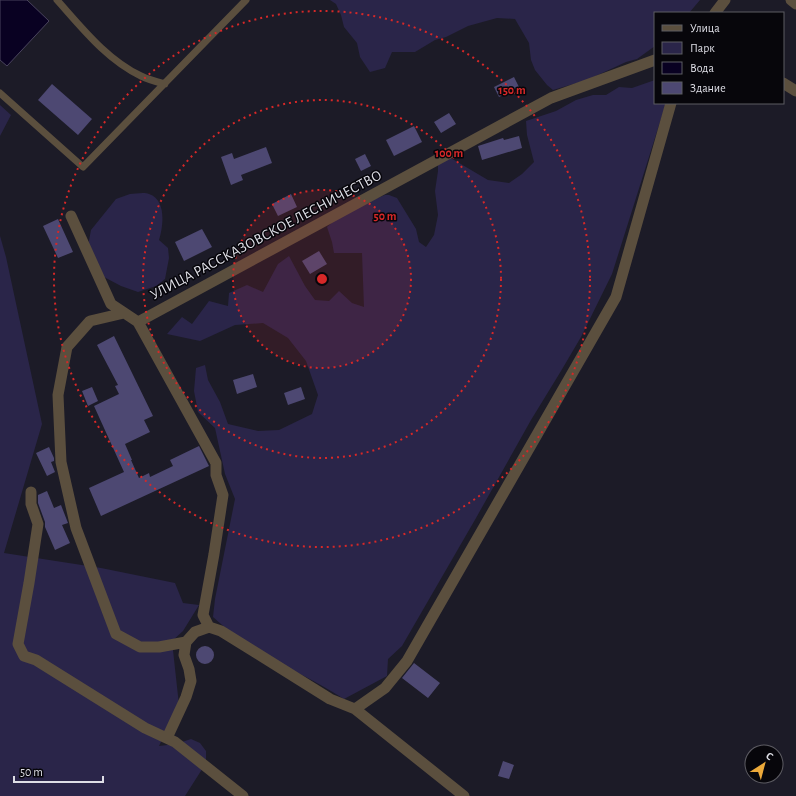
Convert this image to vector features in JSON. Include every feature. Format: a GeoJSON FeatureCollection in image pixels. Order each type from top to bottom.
{"type":"FeatureCollection","features":[{"type":"Feature","properties":{"kind":"street"},"geometry":{"type":"LineString","coordinates":[[716,12],[725,0]]}},
{"type":"Feature","properties":{"kind":"street"},"geometry":{"type":"LineString","coordinates":[[791,0],[796,4]]}},
{"type":"Feature","properties":{"kind":"street","name":"УЛИЦА РАССКАЗОВСКОЕ ЛЕСНИЧЕСТВО"},"geometry":{"type":"LineString","coordinates":[[138,322],[551,98],[654,60]]}},
{"type":"Feature","properties":{"kind":"street"},"geometry":{"type":"LineString","coordinates":[[784,84],[796,91]]}},
{"type":"Feature","properties":{"kind":"street"},"geometry":{"type":"LineString","coordinates":[[355,709],[385,688],[407,660],[616,297],[671,104]]}},
{"type":"Feature","properties":{"kind":"street"},"geometry":{"type":"LineString","coordinates":[[71,216],[111,304],[138,322],[216,463],[216,475],[223,495],[214,554],[202,615],[209,627]]}},
{"type":"Feature","properties":{"kind":"street"},"geometry":{"type":"LineString","coordinates":[[124,313],[90,321],[67,347],[58,395],[61,462],[76,528],[116,634],[140,648],[159,647],[186,642]]}},
{"type":"Feature","properties":{"kind":"street"},"geometry":{"type":"LineString","coordinates":[[31,492],[31,504],[38,524],[18,644],[24,656],[36,660],[145,728],[175,742],[243,796]]}},
{"type":"Feature","properties":{"kind":"street"},"geometry":{"type":"LineString","coordinates":[[167,738],[186,697],[191,681],[184,655],[186,642],[195,632],[209,627],[221,631],[330,699],[355,709],[464,796]]}},
{"type":"Feature","properties":{"kind":"lane"},"geometry":{"type":"LineString","coordinates":[[57,0],[96,42],[125,67],[142,77],[165,84]]}},
{"type":"Feature","properties":{"kind":"lane"},"geometry":{"type":"LineString","coordinates":[[0,93],[83,167],[246,0]]}},
{"type":"Feature","properties":{"kind":"green space"},"geometry":{"type":"Polygon","coordinates":[[[330,0],[700,0],[690,12],[654,12],[654,47],[637,59],[626,62],[587,80],[553,90],[535,70],[531,60],[529,43],[515,19],[497,18],[468,26],[446,37],[435,40],[415,52],[392,52],[385,68],[370,72],[360,57],[357,43],[344,27],[336,4],[330,0]]]}},
{"type":"Feature","properties":{"kind":"green space"},"geometry":{"type":"Polygon","coordinates":[[[654,80],[654,104],[666,104],[612,274],[581,337],[531,420],[402,646],[388,659],[387,676],[344,699],[259,651],[229,631],[213,617],[215,599],[235,499],[225,474],[215,428],[198,412],[194,391],[196,368],[205,365],[208,380],[220,402],[228,424],[258,431],[279,430],[312,414],[318,395],[306,361],[288,338],[263,323],[235,325],[200,341],[167,334],[182,317],[192,324],[209,301],[228,306],[229,293],[247,285],[263,292],[278,264],[289,256],[305,286],[315,300],[329,301],[339,291],[352,303],[364,307],[362,253],[334,253],[327,227],[336,219],[375,199],[389,195],[397,198],[416,229],[419,242],[426,247],[434,235],[438,215],[435,191],[438,165],[449,157],[488,180],[509,183],[522,174],[534,162],[527,135],[526,121],[556,111],[576,100],[593,95],[606,95],[619,87],[632,88],[654,80]]]}},
{"type":"Feature","properties":{"kind":"green space"},"geometry":{"type":"Polygon","coordinates":[[[0,105],[11,115],[0,136],[0,105]]]}},
{"type":"Feature","properties":{"kind":"green space"},"geometry":{"type":"Polygon","coordinates":[[[147,193],[155,197],[159,202],[162,214],[162,228],[159,240],[168,248],[169,258],[165,279],[156,286],[138,292],[121,286],[104,277],[88,246],[91,230],[116,199],[130,194],[147,193]]]}},
{"type":"Feature","properties":{"kind":"green space"},"geometry":{"type":"Polygon","coordinates":[[[0,236],[6,257],[42,424],[4,553],[101,568],[175,583],[183,603],[199,605],[183,631],[172,641],[179,705],[159,746],[176,744],[191,739],[200,743],[206,751],[206,763],[185,796],[0,796],[0,236]]]}},
{"type":"Feature","properties":{"kind":"water"},"geometry":{"type":"Polygon","coordinates":[[[0,0],[27,0],[49,21],[7,66],[0,60],[0,0]]]}},
{"type":"Feature","properties":{"kind":"building"},"geometry":{"type":"Polygon","coordinates":[[[514,77],[519,87],[499,97],[494,87],[514,77]]]}},
{"type":"Feature","properties":{"kind":"building"},"geometry":{"type":"Polygon","coordinates":[[[52,84],[92,119],[78,135],[38,100],[52,84]]]}},
{"type":"Feature","properties":{"kind":"building"},"geometry":{"type":"Polygon","coordinates":[[[449,113],[456,124],[441,133],[434,122],[449,113]]]}},
{"type":"Feature","properties":{"kind":"building"},"geometry":{"type":"Polygon","coordinates":[[[414,126],[422,142],[394,156],[386,140],[414,126]]]}},
{"type":"Feature","properties":{"kind":"building"},"geometry":{"type":"Polygon","coordinates":[[[519,136],[522,148],[482,160],[478,146],[503,138],[504,140],[519,136]]]}},
{"type":"Feature","properties":{"kind":"building"},"geometry":{"type":"Polygon","coordinates":[[[266,147],[272,163],[241,175],[243,180],[231,185],[221,157],[232,153],[234,159],[266,147]]]}},
{"type":"Feature","properties":{"kind":"building"},"geometry":{"type":"Polygon","coordinates":[[[365,154],[371,166],[361,171],[355,159],[365,154]]]}},
{"type":"Feature","properties":{"kind":"building"},"geometry":{"type":"Polygon","coordinates":[[[291,194],[297,207],[278,216],[272,204],[291,194]]]}},
{"type":"Feature","properties":{"kind":"building"},"geometry":{"type":"Polygon","coordinates":[[[58,219],[73,252],[58,258],[43,226],[58,219]]]}},
{"type":"Feature","properties":{"kind":"building"},"geometry":{"type":"Polygon","coordinates":[[[202,229],[212,247],[184,261],[175,242],[202,229]]]}},
{"type":"Feature","properties":{"kind":"building"},"geometry":{"type":"Polygon","coordinates":[[[319,251],[327,264],[310,274],[302,261],[319,251]]]}},
{"type":"Feature","properties":{"kind":"building"},"geometry":{"type":"Polygon","coordinates":[[[114,336],[153,416],[144,420],[150,432],[125,444],[139,478],[149,473],[150,477],[173,466],[170,460],[199,446],[209,466],[101,516],[89,488],[124,472],[94,406],[119,394],[115,386],[118,385],[97,345],[114,336]]]}},
{"type":"Feature","properties":{"kind":"building"},"geometry":{"type":"Polygon","coordinates":[[[253,374],[257,387],[237,394],[233,380],[253,374]]]}},
{"type":"Feature","properties":{"kind":"building"},"geometry":{"type":"Polygon","coordinates":[[[92,387],[98,401],[88,406],[82,391],[92,387]]]}},
{"type":"Feature","properties":{"kind":"building"},"geometry":{"type":"Polygon","coordinates":[[[301,387],[305,399],[288,405],[284,393],[301,387]]]}},
{"type":"Feature","properties":{"kind":"building"},"geometry":{"type":"Polygon","coordinates":[[[49,447],[54,458],[54,461],[51,462],[55,472],[47,476],[36,453],[49,447]]]}},
{"type":"Feature","properties":{"kind":"building"},"geometry":{"type":"Polygon","coordinates":[[[47,491],[54,508],[61,505],[68,523],[62,525],[70,543],[55,550],[45,527],[45,522],[38,503],[38,495],[47,491]]]}},
{"type":"Feature","properties":{"kind":"building"},"geometry":{"type":"Polygon","coordinates":[[[205,646],[209,647],[213,651],[213,659],[209,663],[205,664],[201,663],[197,659],[196,655],[197,651],[201,647],[205,646]]]}},
{"type":"Feature","properties":{"kind":"building"},"geometry":{"type":"Polygon","coordinates":[[[414,663],[440,683],[428,698],[402,678],[414,663]]]}},
{"type":"Feature","properties":{"kind":"building"},"geometry":{"type":"Polygon","coordinates":[[[503,761],[514,765],[509,779],[498,776],[503,761]]]}}]}
